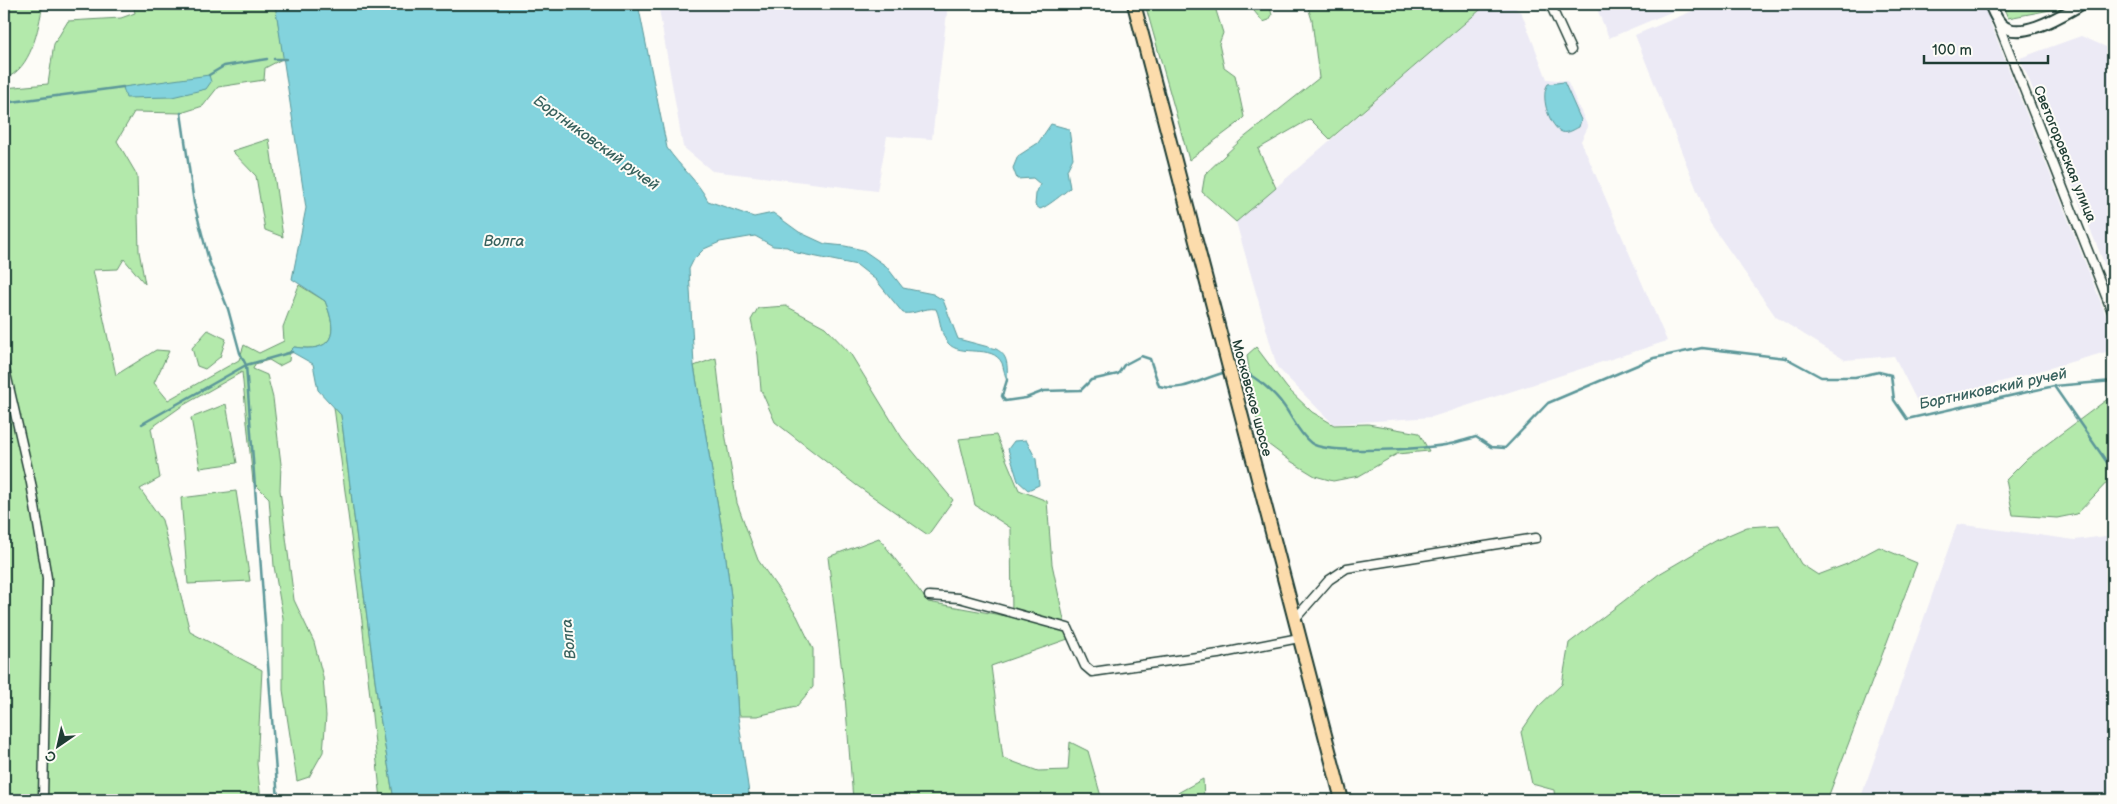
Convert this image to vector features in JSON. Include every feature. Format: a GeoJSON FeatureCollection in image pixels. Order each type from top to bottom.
{"type":"FeatureCollection","features":[{"type":"Feature","properties":{"kind":"main road","name":"Московское шоссе"},"geometry":{"type":"LineString","coordinates":[[1134,4],[1342,800]]}},
{"type":"Feature","properties":{"kind":"street"},"geometry":{"type":"LineString","coordinates":[[1550,4],[1572,50]]}},
{"type":"Feature","properties":{"kind":"street","name":"Светогоровская улица"},"geometry":{"type":"LineString","coordinates":[[1990,4],[2113,314]]}},
{"type":"Feature","properties":{"kind":"street"},"geometry":{"type":"LineString","coordinates":[[1995,16],[2006,28],[2023,31],[2082,4]]}},
{"type":"Feature","properties":{"kind":"street"},"geometry":{"type":"LineString","coordinates":[[4,365],[31,483],[47,578],[43,800]]}},
{"type":"Feature","properties":{"kind":"street"},"geometry":{"type":"LineString","coordinates":[[1294,619],[1328,580],[1347,568],[1536,538]]}},
{"type":"Feature","properties":{"kind":"street"},"geometry":{"type":"LineString","coordinates":[[929,596],[959,598],[1068,628],[1085,666],[1092,672],[1218,654],[1300,638]]}},
{"type":"Feature","properties":{"kind":"shaded area"},"geometry":{"type":"Polygon","coordinates":[[[658,4],[948,4],[932,139],[887,136],[877,191],[712,171],[683,147],[658,4]]]}},
{"type":"Feature","properties":{"kind":"shaded area"},"geometry":{"type":"Polygon","coordinates":[[[1487,4],[1512,4],[1522,14],[1547,79],[1567,81],[1588,127],[1581,141],[1667,341],[1432,417],[1333,424],[1277,367],[1236,222],[1487,4]]]}},
{"type":"Feature","properties":{"kind":"shaded area"},"geometry":{"type":"Polygon","coordinates":[[[1595,4],[1690,4],[1609,38],[1595,4]]]}},
{"type":"Feature","properties":{"kind":"shaded area"},"geometry":{"type":"Polygon","coordinates":[[[1709,4],[1983,4],[2113,333],[2113,350],[1919,405],[1894,356],[1845,360],[1776,317],[1710,223],[1635,35],[1709,4]]]}},
{"type":"Feature","properties":{"kind":"shaded area"},"geometry":{"type":"Polygon","coordinates":[[[2081,36],[2113,50],[2113,285],[2020,58],[2081,36]]]}},
{"type":"Feature","properties":{"kind":"shaded area"},"geometry":{"type":"Polygon","coordinates":[[[1957,524],[2075,540],[2113,535],[2113,800],[1860,800],[1957,524]]]}},
{"type":"Feature","properties":{"kind":"green space"},"geometry":{"type":"Polygon","coordinates":[[[4,4],[43,4],[36,36],[27,57],[14,74],[4,79],[4,4]]]}},
{"type":"Feature","properties":{"kind":"green space"},"geometry":{"type":"Polygon","coordinates":[[[133,4],[275,4],[284,58],[265,68],[264,80],[218,87],[203,106],[181,113],[134,112],[117,141],[137,175],[139,251],[145,284],[124,259],[118,269],[93,270],[116,375],[156,350],[169,351],[154,383],[168,400],[239,360],[244,345],[259,353],[284,341],[283,327],[299,285],[325,301],[332,323],[332,332],[325,344],[307,348],[294,347],[290,351],[289,361],[279,366],[269,360],[255,364],[253,369],[267,375],[273,398],[281,464],[280,490],[294,600],[314,642],[323,677],[326,716],[323,752],[309,777],[297,781],[283,690],[283,618],[274,566],[269,498],[253,482],[242,372],[182,406],[151,428],[160,478],[140,489],[162,520],[190,632],[262,670],[257,764],[261,800],[4,800],[4,88],[48,84],[54,44],[68,21],[121,18],[135,13],[133,4]]]}},
{"type":"Feature","properties":{"kind":"green space"},"geometry":{"type":"Polygon","coordinates":[[[1145,4],[1214,4],[1223,33],[1219,44],[1224,67],[1235,75],[1244,117],[1189,160],[1145,4]]]}},
{"type":"Feature","properties":{"kind":"green space"},"geometry":{"type":"Polygon","coordinates":[[[1252,4],[1269,4],[1272,15],[1269,20],[1263,22],[1250,6],[1252,4]]]}},
{"type":"Feature","properties":{"kind":"green space"},"geometry":{"type":"Polygon","coordinates":[[[1307,4],[1487,4],[1330,139],[1310,119],[1258,149],[1276,188],[1236,222],[1202,192],[1205,174],[1241,140],[1319,78],[1312,20],[1307,4]]]}},
{"type":"Feature","properties":{"kind":"green space"},"geometry":{"type":"Polygon","coordinates":[[[2002,4],[2060,4],[2061,8],[2008,18],[2002,4]]]}},
{"type":"Feature","properties":{"kind":"green space"},"geometry":{"type":"Polygon","coordinates":[[[269,139],[283,237],[265,230],[256,176],[232,151],[269,139]]]}},
{"type":"Feature","properties":{"kind":"green space"},"geometry":{"type":"Polygon","coordinates":[[[786,306],[825,327],[850,353],[902,438],[953,500],[928,535],[856,485],[775,422],[761,390],[758,355],[751,320],[758,308],[786,306]]]}},
{"type":"Feature","properties":{"kind":"green space"},"geometry":{"type":"Polygon","coordinates":[[[208,330],[226,339],[220,357],[205,369],[197,366],[192,348],[208,330]]]}},
{"type":"Feature","properties":{"kind":"green space"},"geometry":{"type":"Polygon","coordinates":[[[1256,347],[1287,388],[1312,412],[1334,425],[1368,424],[1419,433],[1429,451],[1397,454],[1359,476],[1333,481],[1315,476],[1261,439],[1247,355],[1256,347]]]}},
{"type":"Feature","properties":{"kind":"green space"},"geometry":{"type":"Polygon","coordinates":[[[716,358],[724,427],[737,503],[758,560],[797,616],[813,649],[813,687],[796,707],[757,716],[738,716],[731,596],[723,536],[694,366],[716,358]]]}},
{"type":"Feature","properties":{"kind":"green space"},"geometry":{"type":"Polygon","coordinates":[[[2113,395],[2113,476],[2077,514],[2057,518],[2013,515],[2006,480],[2027,459],[2113,395]]]}},
{"type":"Feature","properties":{"kind":"green space"},"geometry":{"type":"Polygon","coordinates":[[[226,404],[237,463],[200,468],[191,418],[226,404]]]}},
{"type":"Feature","properties":{"kind":"green space"},"geometry":{"type":"Polygon","coordinates":[[[334,407],[341,415],[379,711],[394,800],[381,800],[362,621],[334,407]]]}},
{"type":"Feature","properties":{"kind":"green space"},"geometry":{"type":"Polygon","coordinates":[[[996,435],[1019,490],[1047,501],[1052,564],[1068,639],[991,666],[1003,758],[1038,771],[1068,770],[1070,742],[1088,751],[1102,800],[853,800],[845,696],[828,557],[879,538],[928,602],[1012,617],[1011,528],[975,505],[959,439],[996,435]]]}},
{"type":"Feature","properties":{"kind":"green space"},"geometry":{"type":"Polygon","coordinates":[[[236,491],[250,581],[188,584],[181,498],[236,491]]]}},
{"type":"Feature","properties":{"kind":"green space"},"geometry":{"type":"Polygon","coordinates":[[[1779,525],[1801,564],[1818,575],[1847,564],[1879,547],[1917,563],[1827,800],[1555,800],[1554,790],[1532,784],[1521,732],[1538,707],[1562,684],[1569,643],[1659,574],[1717,540],[1747,527],[1779,525]]]}},
{"type":"Feature","properties":{"kind":"green space"},"geometry":{"type":"Polygon","coordinates":[[[1203,779],[1204,800],[1165,800],[1203,779]]]}},
{"type":"Feature","properties":{"kind":"water","name":"Волга"},"geometry":{"type":"Polygon","coordinates":[[[275,4],[638,4],[667,148],[708,201],[754,217],[773,213],[799,232],[825,244],[863,250],[886,266],[903,288],[933,294],[943,300],[958,339],[996,349],[1004,355],[1007,363],[1007,382],[1002,363],[997,357],[984,352],[960,350],[948,343],[943,335],[936,309],[903,313],[876,280],[857,265],[797,253],[787,247],[773,246],[755,236],[720,242],[704,249],[694,259],[689,269],[694,366],[723,536],[731,596],[738,716],[750,800],[394,800],[379,711],[341,415],[318,390],[313,364],[290,351],[294,347],[307,348],[325,344],[332,332],[332,323],[325,301],[292,279],[306,208],[275,4]]]}},
{"type":"Feature","properties":{"kind":"water"},"geometry":{"type":"Polygon","coordinates":[[[209,75],[211,82],[206,89],[172,97],[126,98],[123,87],[209,75]]]}},
{"type":"Feature","properties":{"kind":"water"},"geometry":{"type":"Polygon","coordinates":[[[1564,82],[1581,120],[1579,127],[1570,132],[1560,131],[1556,127],[1549,116],[1545,102],[1548,84],[1564,82]]]}},
{"type":"Feature","properties":{"kind":"water"},"geometry":{"type":"Polygon","coordinates":[[[1051,124],[1069,129],[1073,158],[1067,170],[1070,188],[1040,209],[1035,205],[1036,194],[1040,184],[1033,178],[1017,179],[1013,168],[1018,156],[1038,143],[1051,124]]]}},
{"type":"Feature","properties":{"kind":"water"},"geometry":{"type":"Polygon","coordinates":[[[1026,440],[1036,459],[1039,485],[1028,490],[1018,481],[1008,449],[1014,441],[1026,440]]]}},
{"type":"Feature","properties":{"kind":"waterway"},"geometry":{"type":"LineString","coordinates":[[209,75],[224,66],[267,59]]}},
{"type":"Feature","properties":{"kind":"waterway"},"geometry":{"type":"LineString","coordinates":[[274,59],[286,59]]}},
{"type":"Feature","properties":{"kind":"waterway"},"geometry":{"type":"LineString","coordinates":[[4,103],[123,87]]}},
{"type":"Feature","properties":{"kind":"waterway"},"geometry":{"type":"LineString","coordinates":[[181,113],[194,203],[209,261],[228,309],[240,353],[246,365],[278,800]]}},
{"type":"Feature","properties":{"kind":"waterway","name":"Бортниковский ручей"},"geometry":{"type":"LineString","coordinates":[[1235,371],[1241,369],[1270,390],[1280,400],[1303,435],[1311,443],[1320,447],[1356,450],[1438,446],[1476,437],[1491,447],[1505,448],[1548,403],[1654,358],[1702,348],[1786,358],[1821,377],[1855,377],[1879,372],[1891,375],[1894,400],[1907,419],[2054,386],[2113,381]]}},
{"type":"Feature","properties":{"kind":"waterway"},"geometry":{"type":"LineString","coordinates":[[142,424],[246,365],[292,352]]}},
{"type":"Feature","properties":{"kind":"waterway","name":"Бортниковский ручей"},"geometry":{"type":"LineString","coordinates":[[1007,380],[1002,396],[1005,401],[1026,398],[1044,391],[1081,390],[1091,380],[1118,374],[1124,365],[1141,356],[1150,359],[1159,386],[1168,388],[1193,384],[1227,372]]}},
{"type":"Feature","properties":{"kind":"waterway"},"geometry":{"type":"LineString","coordinates":[[2054,386],[2113,471]]}}]}
